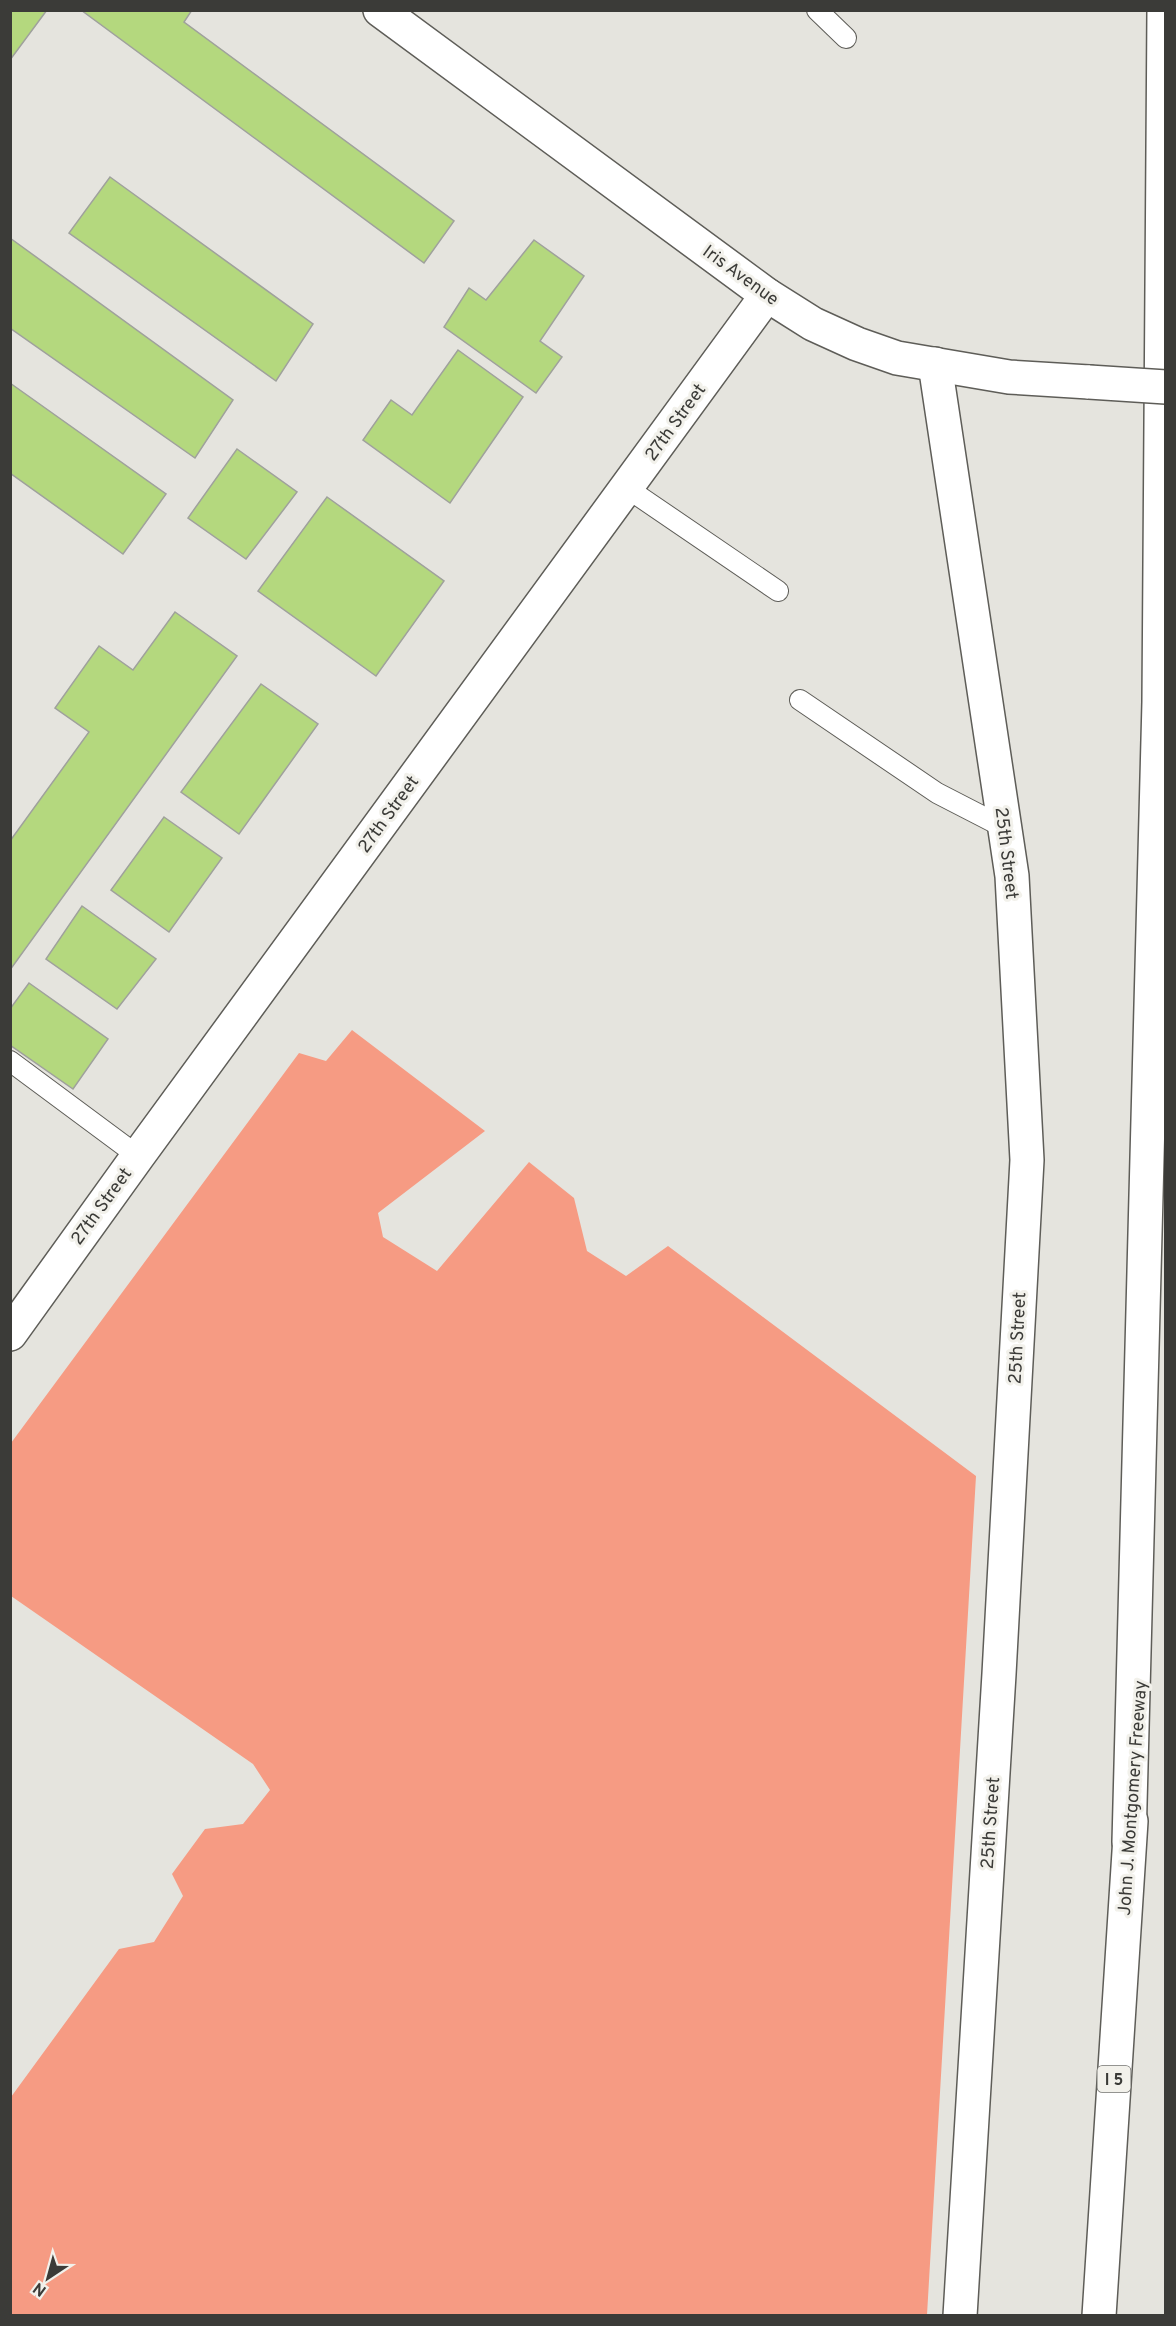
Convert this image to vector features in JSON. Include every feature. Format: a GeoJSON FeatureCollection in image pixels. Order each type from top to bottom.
{"type":"FeatureCollection","features":[{"type":"Feature","properties":{"kind":"main road","name":"Iris Avenue"},"geometry":{"type":"LineString","coordinates":[[380,10],[767,296],[813,324],[857,344],[897,358],[1009,377],[1166,387]]}},
{"type":"Feature","properties":{"kind":"main road"},"geometry":{"type":"LineString","coordinates":[[1129,1842],[1159,702],[1164,10]]}},
{"type":"Feature","properties":{"kind":"main road","name":"27th Street"},"geometry":{"type":"LineString","coordinates":[[10,1334],[767,296]]}},
{"type":"Feature","properties":{"kind":"main road","name":"25th Street"},"geometry":{"type":"LineString","coordinates":[[935,364],[1012,876],[1027,1160],[960,2316]]}},
{"type":"Feature","properties":{"kind":"main road","name":"John J. Montgomery Freeway"},"geometry":{"type":"LineString","coordinates":[[1099,2316],[1166,1281]]}},
{"type":"Feature","properties":{"kind":"lane"},"geometry":{"type":"LineString","coordinates":[[817,10],[846,38]]}},
{"type":"Feature","properties":{"kind":"lane"},"geometry":{"type":"LineString","coordinates":[[627,488],[778,591]]}},
{"type":"Feature","properties":{"kind":"lane"},"geometry":{"type":"LineString","coordinates":[[800,700],[937,792],[1005,828]]}},
{"type":"Feature","properties":{"kind":"lane"},"geometry":{"type":"LineString","coordinates":[[10,1061],[138,1156]]}},
{"type":"Feature","properties":{"kind":"shaded area"},"geometry":{"type":"Polygon","coordinates":[[[352,1030],[485,1131],[378,1213],[383,1237],[437,1271],[529,1162],[574,1198],[587,1251],[626,1276],[668,1246],[976,1476],[927,2315],[11,2315],[11,2097],[119,1949],[154,1942],[183,1896],[172,1874],[205,1829],[243,1824],[270,1790],[253,1764],[11,1596],[11,1443],[299,1053],[326,1061],[352,1030]]]}},
{"type":"Feature","properties":{"kind":"building"},"geometry":{"type":"Polygon","coordinates":[[[10,10],[47,10],[10,60],[10,10]]]}},
{"type":"Feature","properties":{"kind":"building"},"geometry":{"type":"Polygon","coordinates":[[[81,10],[192,10],[184,22],[454,221],[424,263],[81,10]]]}},
{"type":"Feature","properties":{"kind":"building"},"geometry":{"type":"Polygon","coordinates":[[[110,177],[313,324],[276,381],[69,233],[110,177]]]}},
{"type":"Feature","properties":{"kind":"building"},"geometry":{"type":"Polygon","coordinates":[[[10,238],[233,400],[195,458],[10,328],[10,238]]]}},
{"type":"Feature","properties":{"kind":"building"},"geometry":{"type":"Polygon","coordinates":[[[534,240],[584,276],[540,341],[562,357],[536,393],[444,327],[469,288],[486,300],[534,240]]]}},
{"type":"Feature","properties":{"kind":"building"},"geometry":{"type":"Polygon","coordinates":[[[458,350],[523,397],[450,503],[363,440],[391,400],[412,415],[458,350]]]}},
{"type":"Feature","properties":{"kind":"building"},"geometry":{"type":"Polygon","coordinates":[[[10,383],[166,494],[123,554],[10,473],[10,383]]]}},
{"type":"Feature","properties":{"kind":"building"},"geometry":{"type":"Polygon","coordinates":[[[237,449],[297,492],[246,559],[188,518],[237,449]]]}},
{"type":"Feature","properties":{"kind":"building"},"geometry":{"type":"Polygon","coordinates":[[[327,497],[444,581],[376,676],[258,591],[327,497]]]}},
{"type":"Feature","properties":{"kind":"building"},"geometry":{"type":"Polygon","coordinates":[[[175,612],[237,656],[10,970],[10,841],[89,732],[55,708],[99,646],[133,670],[175,612]]]}},
{"type":"Feature","properties":{"kind":"building"},"geometry":{"type":"Polygon","coordinates":[[[261,684],[318,724],[239,834],[181,792],[261,684]]]}},
{"type":"Feature","properties":{"kind":"building"},"geometry":{"type":"Polygon","coordinates":[[[164,817],[222,858],[169,932],[111,890],[164,817]]]}},
{"type":"Feature","properties":{"kind":"building"},"geometry":{"type":"Polygon","coordinates":[[[82,906],[156,959],[117,1009],[46,959],[82,906]]]}},
{"type":"Feature","properties":{"kind":"building"},"geometry":{"type":"Polygon","coordinates":[[[29,983],[108,1039],[73,1089],[10,1045],[10,1009],[29,983]]]}}]}
